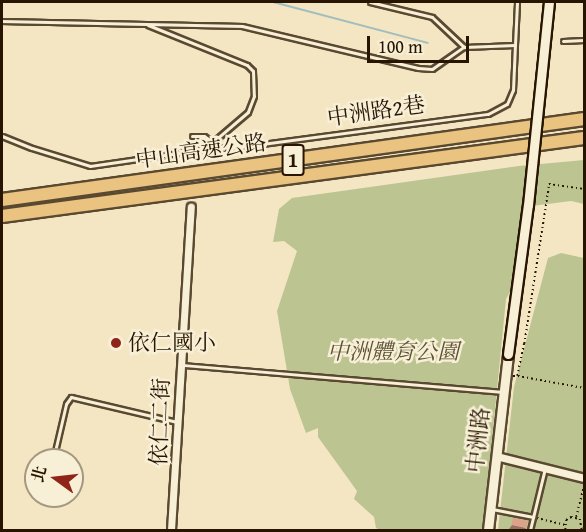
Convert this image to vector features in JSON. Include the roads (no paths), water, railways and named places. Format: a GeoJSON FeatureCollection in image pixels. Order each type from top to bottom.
{"type":"FeatureCollection","features":[{"type":"Feature","properties":{"kind":"highway","name":"中山高速公路"},"geometry":{"type":"LineString","coordinates":[[2,200],[585,119]]}},
{"type":"Feature","properties":{"kind":"highway","name":"中山高速公路"},"geometry":{"type":"LineString","coordinates":[[2,216],[585,138]]}},
{"type":"Feature","properties":{"kind":"street","name":"中洲路"},"geometry":{"type":"LineString","coordinates":[[488,531],[504,379],[528,205],[549,2]]}},
{"type":"Feature","properties":{"kind":"street","name":"依仁二街"},"geometry":{"type":"LineString","coordinates":[[171,531],[191,207]]}},
{"type":"Feature","properties":{"kind":"street"},"geometry":{"type":"LineString","coordinates":[[496,456],[585,479]]}},
{"type":"Feature","properties":{"kind":"lane"},"geometry":{"type":"LineString","coordinates":[[370,2],[432,17],[464,46]]}},
{"type":"Feature","properties":{"kind":"lane","name":"中洲路2巷"},"geometry":{"type":"LineString","coordinates":[[2,136],[90,166],[220,147],[232,148],[488,114],[507,104],[513,90],[517,2]]}},
{"type":"Feature","properties":{"kind":"lane"},"geometry":{"type":"LineString","coordinates":[[2,21],[242,26],[418,68],[432,69],[464,46],[515,45]]}},
{"type":"Feature","properties":{"kind":"lane"},"geometry":{"type":"LineString","coordinates":[[146,24],[247,65],[253,71],[254,96],[248,112],[214,141]]}},
{"type":"Feature","properties":{"kind":"lane"},"geometry":{"type":"LineString","coordinates":[[563,41],[585,40]]}},
{"type":"Feature","properties":{"kind":"lane"},"geometry":{"type":"LineString","coordinates":[[192,136],[204,136],[220,147]]}},
{"type":"Feature","properties":{"kind":"lane"},"geometry":{"type":"LineString","coordinates":[[181,364],[503,392]]}},
{"type":"Feature","properties":{"kind":"lane"},"geometry":{"type":"LineString","coordinates":[[56,448],[66,404],[71,397],[177,422]]}},
{"type":"Feature","properties":{"kind":"lane"},"geometry":{"type":"LineString","coordinates":[[530,531],[545,468]]}},
{"type":"Feature","properties":{"kind":"lane"},"geometry":{"type":"LineString","coordinates":[[490,508],[533,517]]}},
{"type":"Feature","properties":{"kind":"waterway"},"geometry":{"type":"LineString","coordinates":[[273,2],[428,43]]}},
{"type":"Feature","properties":{"kind":"place","name":"依仁國小"},"geometry":{"type":"Point","coordinates":[116,343]}},
{"type":"Feature","properties":{"kind":"park label","name":"中洲體育公園"},"geometry":{"type":"Point","coordinates":[393,352]}}]}
